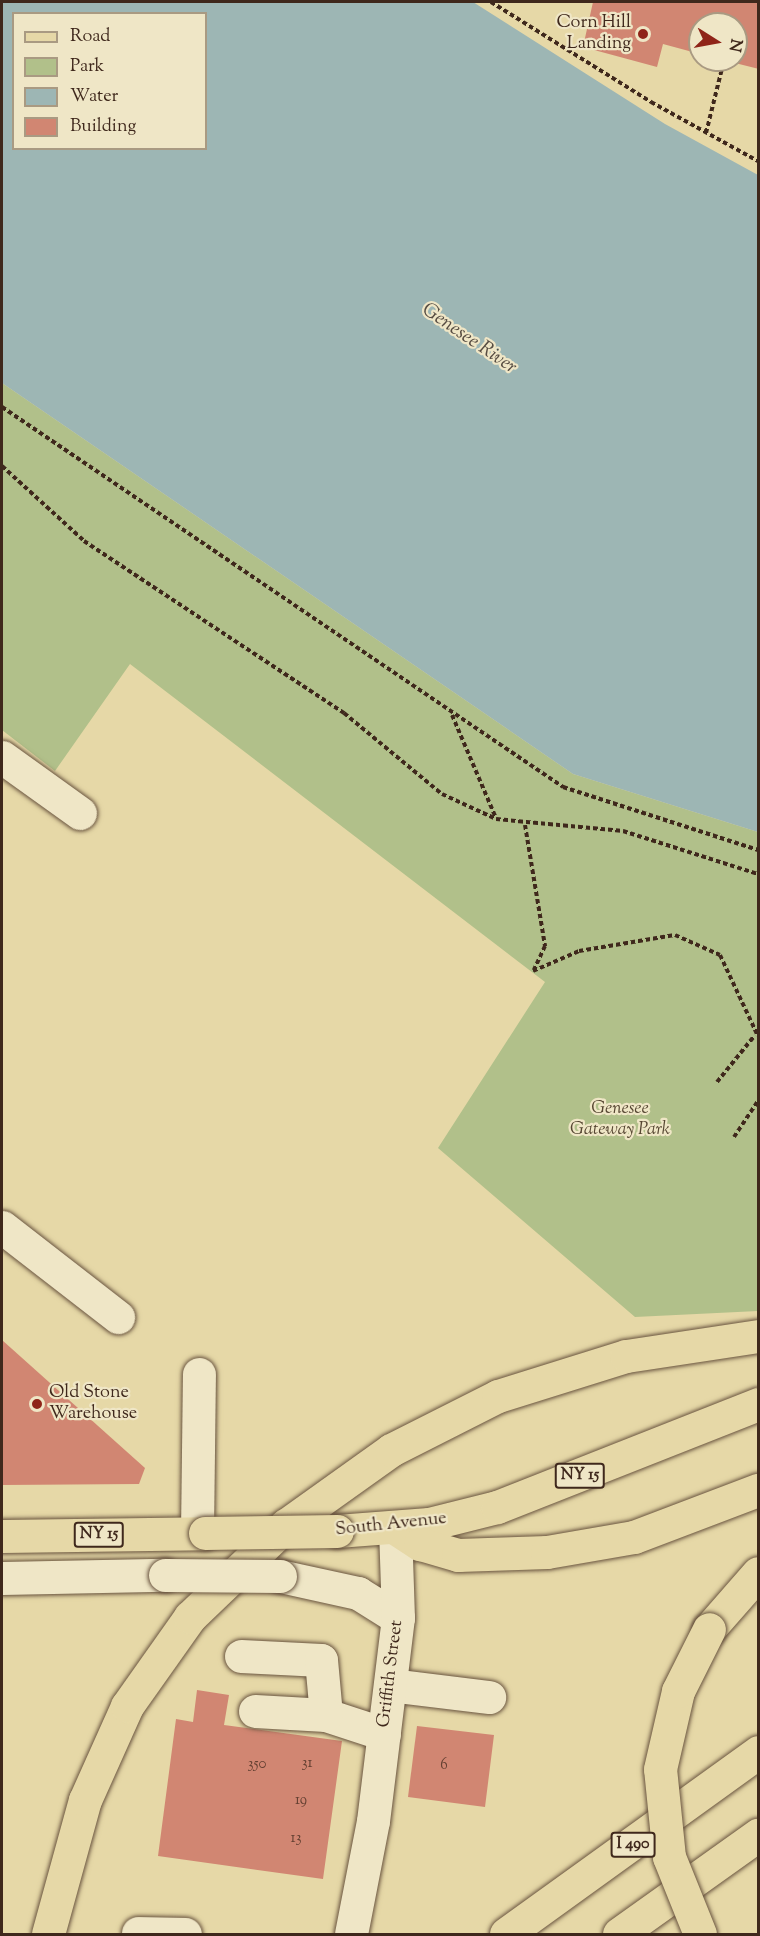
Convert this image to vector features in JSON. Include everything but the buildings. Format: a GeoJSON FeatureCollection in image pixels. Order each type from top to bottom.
{"type":"FeatureCollection","features":[{"type":"Feature","properties":{"kind":"main road"},"geometry":{"type":"LineString","coordinates":[[48,1935],[85,1800],[127,1706],[190,1617],[286,1525],[391,1450],[498,1396],[626,1356],[759,1336]]}},
{"type":"Feature","properties":{"kind":"main road","name":"South Avenue"},"geometry":{"type":"LineString","coordinates":[[2,1536],[337,1531],[395,1528],[516,1501],[759,1404]]}},
{"type":"Feature","properties":{"kind":"main road"},"geometry":{"type":"LineString","coordinates":[[395,1528],[420,1544],[458,1555],[547,1552],[634,1537],[759,1491]]}},
{"type":"Feature","properties":{"kind":"main road"},"geometry":{"type":"LineString","coordinates":[[700,1935],[669,1857],[660,1769],[678,1691],[709,1629],[759,1574]]}},
{"type":"Feature","properties":{"kind":"main road","name":"I 490"},"geometry":{"type":"LineString","coordinates":[[506,1935],[759,1752]]}},
{"type":"Feature","properties":{"kind":"main road"},"geometry":{"type":"LineString","coordinates":[[619,1935],[759,1834]]}},
{"type":"Feature","properties":{"kind":"street"},"geometry":{"type":"LineString","coordinates":[[2,757],[80,813]]}},
{"type":"Feature","properties":{"kind":"street"},"geometry":{"type":"LineString","coordinates":[[2,1227],[118,1317]]}},
{"type":"Feature","properties":{"kind":"street"},"geometry":{"type":"LineString","coordinates":[[199,1374],[201,1533]]}},
{"type":"Feature","properties":{"kind":"street","name":"Griffith Street"},"geometry":{"type":"LineString","coordinates":[[351,1935],[374,1821],[398,1618],[395,1528]]}},
{"type":"Feature","properties":{"kind":"street"},"geometry":{"type":"LineString","coordinates":[[2,1578],[165,1575],[280,1576],[358,1593],[398,1618]]}},
{"type":"Feature","properties":{"kind":"street"},"geometry":{"type":"LineString","coordinates":[[242,1656],[321,1660],[326,1715]]}},
{"type":"Feature","properties":{"kind":"street"},"geometry":{"type":"LineString","coordinates":[[390,1685],[489,1697]]}},
{"type":"Feature","properties":{"kind":"street"},"geometry":{"type":"LineString","coordinates":[[255,1711],[326,1715],[384,1734]]}},
{"type":"Feature","properties":{"kind":"street"},"geometry":{"type":"LineString","coordinates":[[138,1933],[185,1935]]}},
{"type":"Feature","properties":{"kind":"path"},"geometry":{"type":"LineString","coordinates":[[491,2],[706,133],[758,159]]}},
{"type":"Feature","properties":{"kind":"path"},"geometry":{"type":"LineString","coordinates":[[706,133],[721,72]]}},
{"type":"Feature","properties":{"kind":"path"},"geometry":{"type":"LineString","coordinates":[[2,407],[563,788],[759,850]]}},
{"type":"Feature","properties":{"kind":"path"},"geometry":{"type":"LineString","coordinates":[[2,466],[84,541],[344,713],[442,794],[496,819],[525,825],[562,822],[623,831],[759,874]]}},
{"type":"Feature","properties":{"kind":"path"},"geometry":{"type":"LineString","coordinates":[[451,714],[496,819]]}},
{"type":"Feature","properties":{"kind":"path"},"geometry":{"type":"LineString","coordinates":[[525,825],[544,946],[533,971],[579,951],[675,935],[720,955],[757,1036],[717,1082]]}},
{"type":"Feature","properties":{"kind":"path"},"geometry":{"type":"LineString","coordinates":[[734,1137],[759,1101]]}},
{"type":"Feature","properties":{"kind":"green space","name":"Genesee Gateway Park"},"geometry":{"type":"Polygon","coordinates":[[[2,383],[573,774],[758,832],[758,1311],[635,1317],[438,1148],[545,982],[130,664],[55,771],[2,730],[2,383]]]}},
{"type":"Feature","properties":{"kind":"water","name":"Genesee River"},"geometry":{"type":"Polygon","coordinates":[[[2,2],[473,2],[665,124],[758,175],[758,832],[573,774],[2,383],[2,2]]]}},
{"type":"Feature","properties":{"kind":"place","name":"Corn Hill Landing"},"geometry":{"type":"Point","coordinates":[643,34]}},
{"type":"Feature","properties":{"kind":"place","name":"Old Stone Warehouse"},"geometry":{"type":"Point","coordinates":[37,1404]}}]}
